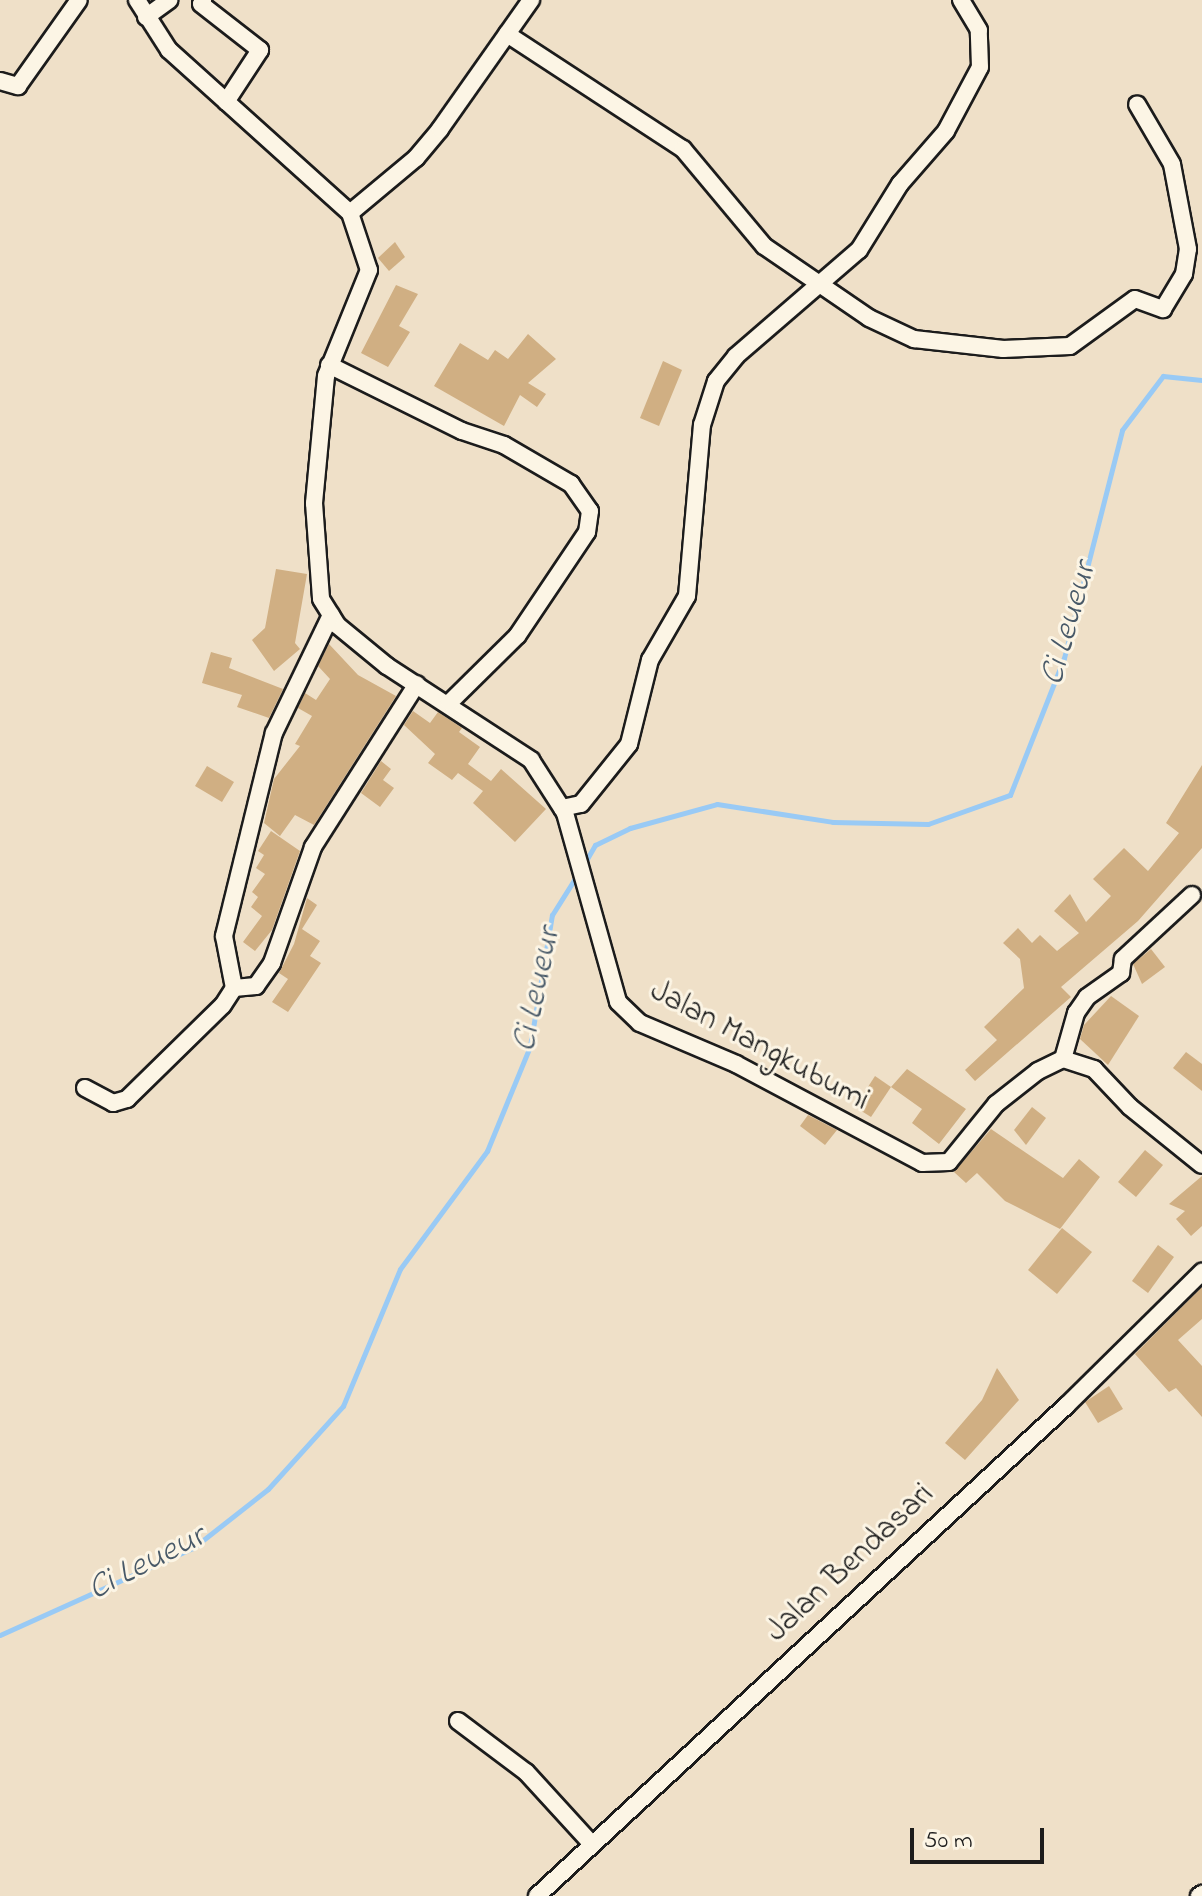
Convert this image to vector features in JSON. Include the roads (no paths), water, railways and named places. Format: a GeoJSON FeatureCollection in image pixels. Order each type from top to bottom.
{"type":"FeatureCollection","features":[{"type":"Feature","properties":{"kind":"street"},"geometry":{"type":"LineString","coordinates":[[0,81],[18,86],[79,0]]}},
{"type":"Feature","properties":{"kind":"street","name":"Jalan Mangkubumi"},"geometry":{"type":"LineString","coordinates":[[137,0],[169,50],[350,213],[369,270],[329,365],[314,503],[315,563],[321,599],[331,615],[387,666],[449,703],[531,760],[563,810],[618,1002],[640,1023],[736,1064],[922,1163],[949,1162],[996,1104],[1038,1071],[1063,1059]]}},
{"type":"Feature","properties":{"kind":"street"},"geometry":{"type":"LineString","coordinates":[[146,17],[169,0]]}},
{"type":"Feature","properties":{"kind":"street"},"geometry":{"type":"LineString","coordinates":[[350,213],[416,158],[531,0]]}},
{"type":"Feature","properties":{"kind":"street"},"geometry":{"type":"LineString","coordinates":[[563,810],[581,804],[629,744],[650,660],[687,596],[702,425],[716,381],[736,356],[823,285],[859,250],[900,184],[943,135],[976,79],[981,60],[979,30],[961,0]]}},
{"type":"Feature","properties":{"kind":"street"},"geometry":{"type":"LineString","coordinates":[[199,1],[260,50],[226,102]]}},
{"type":"Feature","properties":{"kind":"street"},"geometry":{"type":"LineString","coordinates":[[507,34],[683,149],[764,246],[823,285],[904,336],[1003,349],[1070,346],[1135,299],[1163,309],[1184,274],[1188,249],[1168,150],[1137,104]]}},
{"type":"Feature","properties":{"kind":"street"},"geometry":{"type":"LineString","coordinates":[[329,365],[462,431],[504,445],[571,484],[590,511],[587,532],[517,636],[449,703]]}},
{"type":"Feature","properties":{"kind":"street"},"geometry":{"type":"LineString","coordinates":[[85,1088],[109,1101],[127,1099],[223,1005],[234,988],[224,936],[274,733],[331,615]]}},
{"type":"Feature","properties":{"kind":"street"},"geometry":{"type":"LineString","coordinates":[[234,988],[256,986],[272,963],[313,847],[417,684]]}},
{"type":"Feature","properties":{"kind":"street"},"geometry":{"type":"LineString","coordinates":[[1192,895],[1123,959],[1121,973],[1087,997],[1076,1013],[1063,1059],[1094,1069],[1141,1116],[1202,1165]]}},
{"type":"Feature","properties":{"kind":"street","name":"Jalan Bendasari"},"geometry":{"type":"LineString","coordinates":[[537,1896],[590,1842],[1067,1405],[1202,1272]]}},
{"type":"Feature","properties":{"kind":"street"},"geometry":{"type":"LineString","coordinates":[[458,1721],[526,1772],[590,1842]]}},
{"type":"Feature","properties":{"kind":"waterway","name":"Ci Leueur"},"geometry":{"type":"LineString","coordinates":[[584,864],[595,845],[630,828],[717,804],[833,822],[928,824],[1010,795],[1064,658],[1122,430],[1163,376],[1202,380]]}},
{"type":"Feature","properties":{"kind":"waterway","name":"Ci Leueur"},"geometry":{"type":"LineString","coordinates":[[0,1635],[193,1548],[268,1489],[343,1406],[400,1269],[487,1151],[530,1046],[552,915],[579,872]]}}]}
